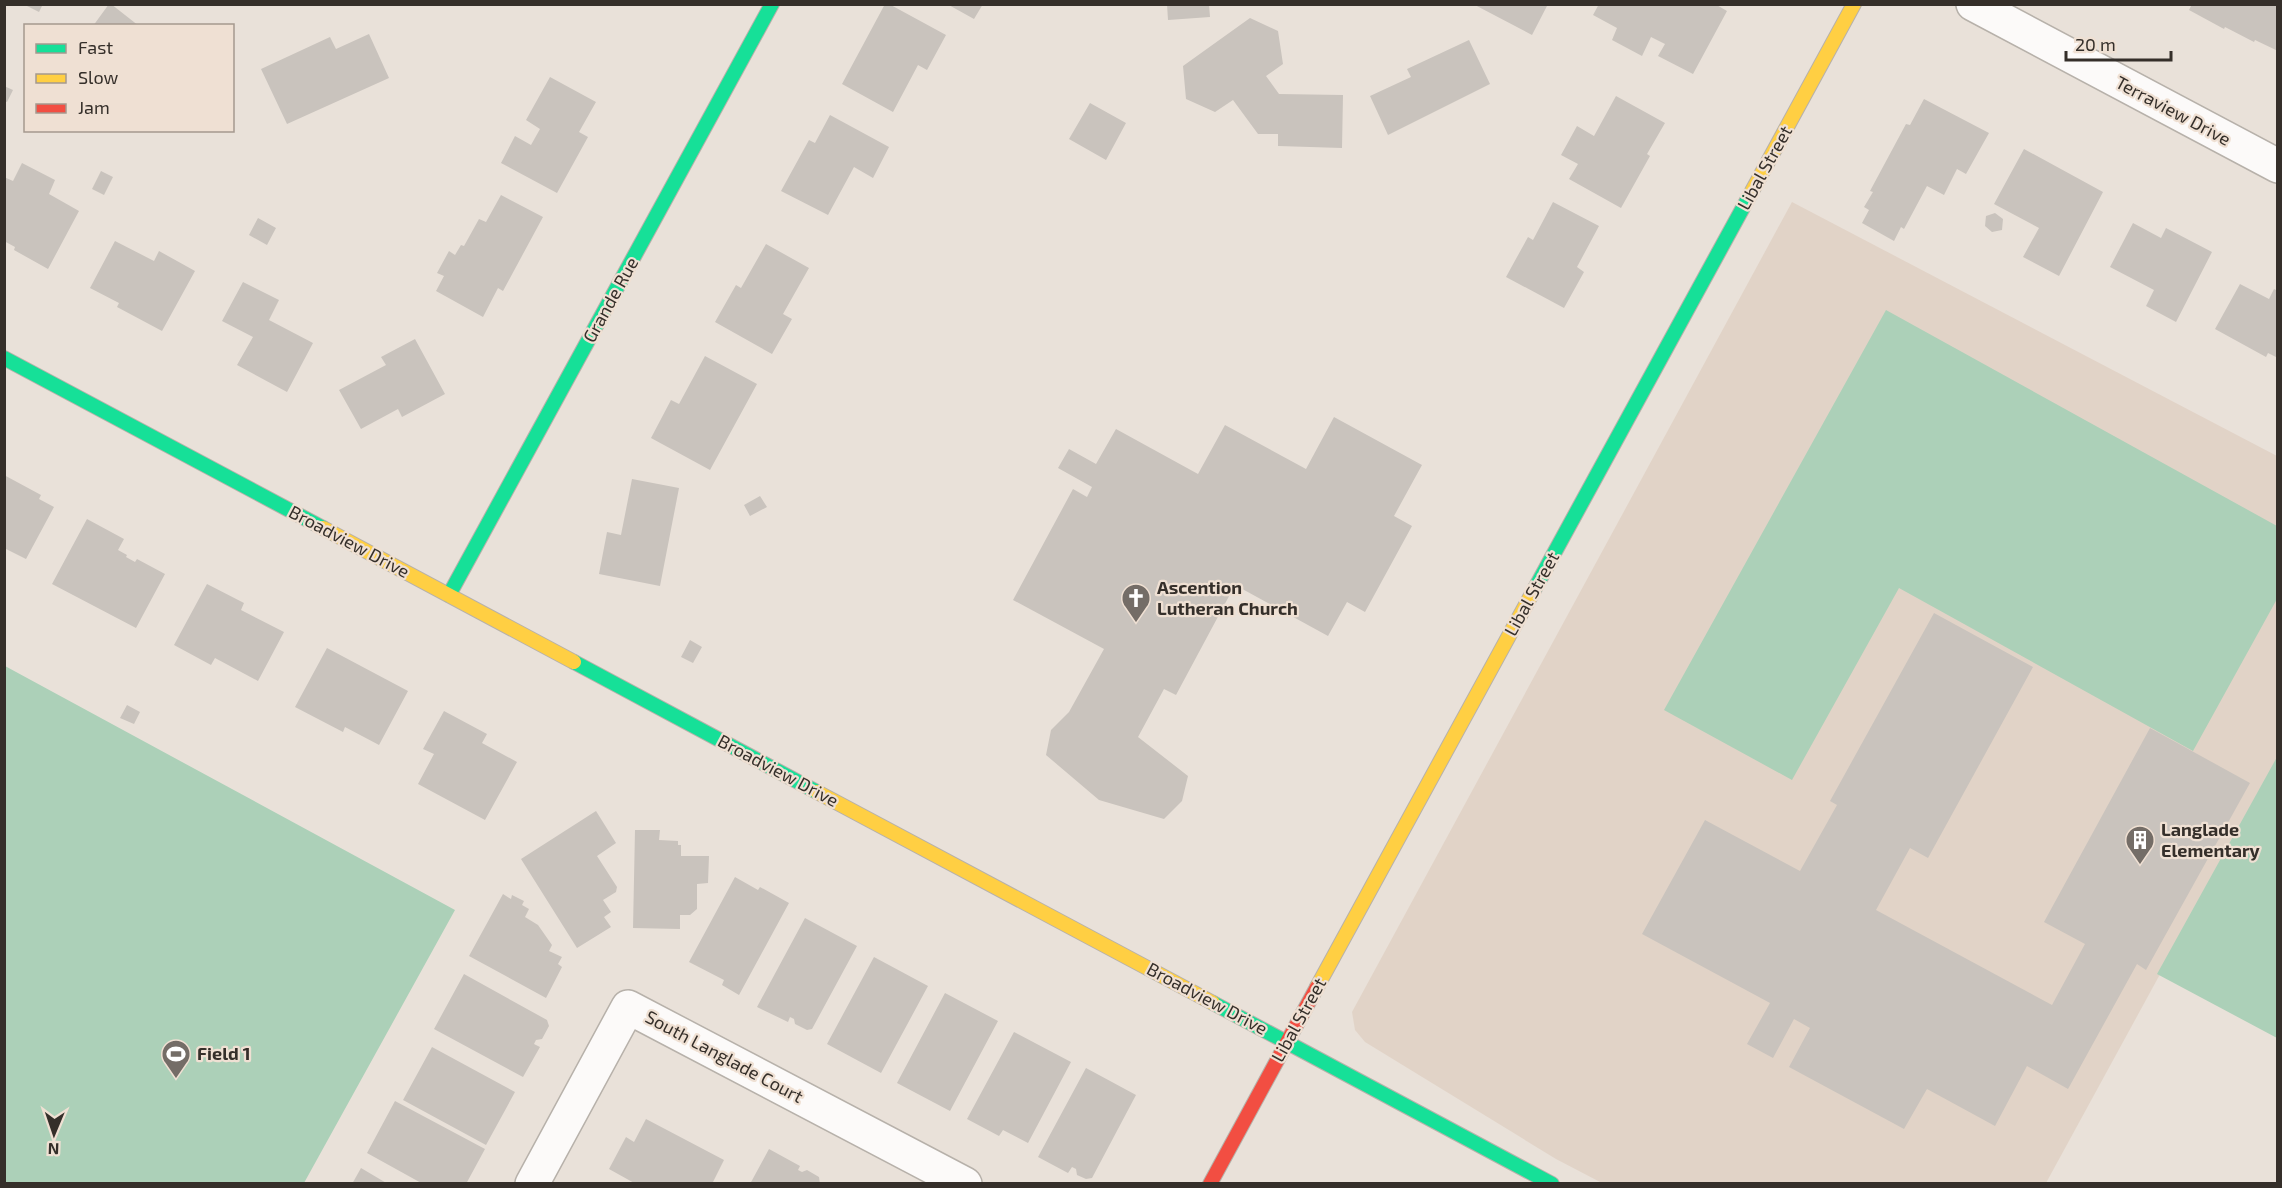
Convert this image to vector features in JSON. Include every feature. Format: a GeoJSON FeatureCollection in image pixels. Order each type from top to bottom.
{"type":"FeatureCollection","features":[{"type":"Feature","properties":{"kind":"street","name":"Grande Rue"},"geometry":{"type":"LineString","coordinates":[[449,595],[772,4]]}},
{"type":"Feature","properties":{"kind":"street","name":"Libal Street"},"geometry":{"type":"LineString","coordinates":[[1210,1184],[1854,4]]}},
{"type":"Feature","properties":{"kind":"street","name":"Terraview Drive"},"geometry":{"type":"LineString","coordinates":[[1973,4],[2277,166]]}},
{"type":"Feature","properties":{"kind":"street","name":"Broadview Drive"},"geometry":{"type":"LineString","coordinates":[[4,358],[1552,1184]]}},
{"type":"Feature","properties":{"kind":"street","name":"South Langlade Court"},"geometry":{"type":"LineString","coordinates":[[532,1184],[628,1007],[965,1184]]}},
{"type":"Feature","properties":{"kind":"shaded area"},"geometry":{"type":"Polygon","coordinates":[[[1792,202],[2277,456],[2277,760],[2046,1183],[1602,1183],[1556,1159],[1365,1042],[1355,1030],[1352,1012],[1792,202]]]}},
{"type":"Feature","properties":{"kind":"green space"},"geometry":{"type":"Polygon","coordinates":[[[1886,310],[2277,526],[2277,599],[2193,751],[1899,588],[1792,780],[1664,710],[1886,310]]]}},
{"type":"Feature","properties":{"kind":"green space","name":"Field 1"},"geometry":{"type":"Polygon","coordinates":[[[5,666],[455,910],[304,1183],[5,1183],[5,666]]]}},
{"type":"Feature","properties":{"kind":"green space"},"geometry":{"type":"Polygon","coordinates":[[[2277,757],[2277,1038],[2157,974],[2277,757]]]}},
{"type":"Feature","properties":{"kind":"building"},"geometry":{"type":"Polygon","coordinates":[[[23,4],[43,4],[39,12],[23,4]]]}},
{"type":"Feature","properties":{"kind":"building"},"geometry":{"type":"Polygon","coordinates":[[[111,4],[136,24],[94,24],[111,4]]]}},
{"type":"Feature","properties":{"kind":"building"},"geometry":{"type":"Polygon","coordinates":[[[885,4],[889,4],[946,35],[927,70],[918,65],[893,112],[842,84],[885,4]]]}},
{"type":"Feature","properties":{"kind":"building"},"geometry":{"type":"Polygon","coordinates":[[[947,4],[983,4],[974,19],[947,4]]]}},
{"type":"Feature","properties":{"kind":"building"},"geometry":{"type":"Polygon","coordinates":[[[1167,4],[1209,4],[1210,17],[1168,20],[1167,4]]]}},
{"type":"Feature","properties":{"kind":"building"},"geometry":{"type":"Polygon","coordinates":[[[1473,4],[1548,4],[1532,35],[1473,4]]]}},
{"type":"Feature","properties":{"kind":"building"},"geometry":{"type":"Polygon","coordinates":[[[1599,4],[1715,4],[1727,11],[1693,74],[1658,56],[1665,44],[1651,37],[1642,56],[1612,40],[1617,28],[1593,15],[1599,4]]]}},
{"type":"Feature","properties":{"kind":"building"},"geometry":{"type":"Polygon","coordinates":[[[2192,4],[2278,5],[2278,51],[2225,27],[2224,29],[2189,10],[2192,4]]]}},
{"type":"Feature","properties":{"kind":"building"},"geometry":{"type":"Polygon","coordinates":[[[1250,18],[1278,31],[1283,64],[1266,76],[1279,94],[1343,95],[1342,148],[1278,146],[1278,134],[1258,134],[1233,100],[1215,112],[1186,99],[1183,66],[1250,18]]]}},
{"type":"Feature","properties":{"kind":"building"},"geometry":{"type":"Polygon","coordinates":[[[369,34],[389,78],[287,124],[261,69],[330,37],[336,49],[369,34]]]}},
{"type":"Feature","properties":{"kind":"building"},"geometry":{"type":"Polygon","coordinates":[[[1469,40],[1490,84],[1388,135],[1370,96],[1411,77],[1407,69],[1469,40]]]}},
{"type":"Feature","properties":{"kind":"building"},"geometry":{"type":"Polygon","coordinates":[[[550,77],[596,102],[579,132],[588,137],[557,193],[501,163],[515,136],[531,145],[540,129],[526,120],[550,77]]]}},
{"type":"Feature","properties":{"kind":"building"},"geometry":{"type":"Polygon","coordinates":[[[4,86],[13,90],[7,102],[4,101],[4,86]]]}},
{"type":"Feature","properties":{"kind":"building"},"geometry":{"type":"Polygon","coordinates":[[[1616,96],[1665,123],[1647,154],[1650,156],[1621,208],[1569,179],[1578,164],[1561,155],[1577,126],[1594,136],[1616,96]]]}},
{"type":"Feature","properties":{"kind":"building"},"geometry":{"type":"Polygon","coordinates":[[[1924,99],[1989,133],[1966,174],[1957,169],[1944,195],[1927,186],[1904,229],[1901,227],[1894,241],[1862,223],[1869,210],[1864,207],[1873,192],[1870,191],[1906,124],[1910,125],[1924,99]]]}},
{"type":"Feature","properties":{"kind":"building"},"geometry":{"type":"Polygon","coordinates":[[[1090,103],[1126,123],[1106,160],[1069,139],[1090,103]]]}},
{"type":"Feature","properties":{"kind":"building"},"geometry":{"type":"Polygon","coordinates":[[[830,115],[889,147],[873,178],[854,167],[828,215],[781,191],[809,140],[815,143],[830,115]]]}},
{"type":"Feature","properties":{"kind":"building"},"geometry":{"type":"Polygon","coordinates":[[[2024,149],[2103,192],[2059,276],[2023,257],[2039,228],[1994,204],[2024,149]]]}},
{"type":"Feature","properties":{"kind":"building"},"geometry":{"type":"Polygon","coordinates":[[[22,163],[55,180],[49,194],[79,211],[48,269],[14,250],[15,247],[4,241],[4,177],[13,181],[22,163]]]}},
{"type":"Feature","properties":{"kind":"building"},"geometry":{"type":"Polygon","coordinates":[[[101,171],[113,177],[104,195],[92,189],[101,171]]]}},
{"type":"Feature","properties":{"kind":"building"},"geometry":{"type":"Polygon","coordinates":[[[501,195],[543,217],[503,291],[498,288],[483,317],[436,291],[444,276],[437,273],[449,251],[455,255],[461,245],[464,246],[479,219],[486,222],[501,195]]]}},
{"type":"Feature","properties":{"kind":"building"},"geometry":{"type":"Polygon","coordinates":[[[1553,202],[1599,226],[1577,267],[1584,272],[1564,308],[1506,277],[1528,237],[1533,240],[1553,202]]]}},
{"type":"Feature","properties":{"kind":"building"},"geometry":{"type":"Polygon","coordinates":[[[1995,213],[2003,219],[2002,230],[1992,232],[1985,226],[1986,216],[1995,213]]]}},
{"type":"Feature","properties":{"kind":"building"},"geometry":{"type":"Polygon","coordinates":[[[258,218],[276,228],[267,245],[249,235],[258,218]]]}},
{"type":"Feature","properties":{"kind":"building"},"geometry":{"type":"Polygon","coordinates":[[[2133,223],[2161,238],[2166,228],[2212,252],[2176,322],[2146,306],[2154,290],[2110,267],[2133,223]]]}},
{"type":"Feature","properties":{"kind":"building"},"geometry":{"type":"Polygon","coordinates":[[[115,241],[154,261],[159,251],[195,271],[162,331],[117,307],[119,303],[90,288],[115,241]]]}},
{"type":"Feature","properties":{"kind":"building"},"geometry":{"type":"Polygon","coordinates":[[[766,244],[809,268],[783,314],[792,319],[772,354],[715,322],[736,285],[741,288],[766,244]]]}},
{"type":"Feature","properties":{"kind":"building"},"geometry":{"type":"Polygon","coordinates":[[[243,282],[279,300],[269,320],[313,343],[287,392],[237,365],[253,337],[222,321],[243,282]]]}},
{"type":"Feature","properties":{"kind":"building"},"geometry":{"type":"Polygon","coordinates":[[[2240,284],[2269,299],[2274,289],[2278,291],[2278,358],[2268,353],[2266,357],[2215,329],[2240,284]]]}},
{"type":"Feature","properties":{"kind":"building"},"geometry":{"type":"Polygon","coordinates":[[[415,339],[445,394],[402,417],[398,409],[361,429],[339,390],[386,365],[381,357],[415,339]]]}},
{"type":"Feature","properties":{"kind":"building"},"geometry":{"type":"Polygon","coordinates":[[[705,356],[757,384],[710,470],[651,438],[671,400],[679,404],[705,356]]]}},
{"type":"Feature","properties":{"kind":"building","name":"Ascention Lutheran Church"},"geometry":{"type":"Polygon","coordinates":[[[1334,417],[1422,465],[1394,516],[1412,526],[1365,612],[1347,602],[1328,636],[1235,585],[1176,695],[1164,689],[1138,737],[1188,776],[1182,801],[1164,819],[1099,800],[1046,755],[1051,730],[1069,712],[1104,649],[1013,600],[1073,489],[1087,497],[1092,487],[1058,468],[1069,449],[1096,464],[1116,429],[1198,474],[1225,425],[1306,469],[1334,417]]]}},
{"type":"Feature","properties":{"kind":"building"},"geometry":{"type":"Polygon","coordinates":[[[4,475],[41,495],[39,499],[54,507],[26,559],[4,548],[4,475]]]}},
{"type":"Feature","properties":{"kind":"building"},"geometry":{"type":"Polygon","coordinates":[[[632,479],[679,488],[660,586],[599,574],[607,532],[621,535],[632,479]]]}},
{"type":"Feature","properties":{"kind":"building"},"geometry":{"type":"Polygon","coordinates":[[[760,496],[767,507],[750,516],[744,505],[760,496]]]}},
{"type":"Feature","properties":{"kind":"building"},"geometry":{"type":"Polygon","coordinates":[[[87,519],[124,539],[118,550],[127,555],[126,557],[135,562],[137,559],[165,574],[136,628],[52,584],[87,519]]]}},
{"type":"Feature","properties":{"kind":"building"},"geometry":{"type":"Polygon","coordinates":[[[207,584],[244,603],[241,610],[284,632],[258,681],[215,658],[211,665],[174,645],[207,584]]]}},
{"type":"Feature","properties":{"kind":"building","name":"Langlade Elementary"},"geometry":{"type":"Polygon","coordinates":[[[1934,613],[2033,667],[1928,858],[1910,848],[1876,910],[2052,1005],[2085,944],[2044,922],[2150,728],[2250,783],[2146,970],[2137,964],[2068,1089],[2027,1066],[1995,1126],[1927,1089],[1904,1129],[1789,1067],[1810,1028],[1794,1019],[1773,1058],[1747,1044],[1770,1003],[1642,934],[1705,820],[1800,871],[1837,805],[1830,801],[1934,613]]]}},
{"type":"Feature","properties":{"kind":"building"},"geometry":{"type":"Polygon","coordinates":[[[690,640],[702,647],[693,663],[681,657],[690,640]]]}},
{"type":"Feature","properties":{"kind":"building"},"geometry":{"type":"Polygon","coordinates":[[[327,648],[408,691],[379,745],[345,727],[343,732],[295,707],[327,648]]]}},
{"type":"Feature","properties":{"kind":"building"},"geometry":{"type":"Polygon","coordinates":[[[127,705],[140,712],[134,724],[120,718],[127,705]]]}},
{"type":"Feature","properties":{"kind":"building"},"geometry":{"type":"Polygon","coordinates":[[[444,711],[487,734],[482,743],[517,762],[485,820],[418,784],[434,754],[423,749],[444,711]]]}},
{"type":"Feature","properties":{"kind":"building"},"geometry":{"type":"Polygon","coordinates":[[[596,811],[616,843],[597,856],[617,887],[616,892],[603,900],[611,912],[604,917],[611,927],[577,948],[521,859],[596,811]]]}},
{"type":"Feature","properties":{"kind":"building"},"geometry":{"type":"Polygon","coordinates":[[[635,830],[660,830],[659,840],[678,841],[678,845],[681,845],[681,856],[709,856],[708,883],[697,884],[697,909],[690,915],[680,915],[680,929],[633,928],[635,830]]]}},
{"type":"Feature","properties":{"kind":"building"},"geometry":{"type":"Polygon","coordinates":[[[735,877],[758,890],[760,887],[789,903],[739,995],[722,985],[724,980],[689,962],[735,877]]]}},
{"type":"Feature","properties":{"kind":"building"},"geometry":{"type":"Polygon","coordinates":[[[503,894],[511,899],[512,895],[524,901],[522,905],[529,909],[525,917],[538,925],[552,945],[549,951],[562,957],[558,964],[562,967],[546,998],[469,956],[503,894]]]}},
{"type":"Feature","properties":{"kind":"building"},"geometry":{"type":"Polygon","coordinates":[[[805,918],[857,946],[812,1029],[807,1030],[795,1024],[794,1019],[790,1017],[788,1022],[757,1007],[805,918]]]}},
{"type":"Feature","properties":{"kind":"building"},"geometry":{"type":"Polygon","coordinates":[[[874,957],[928,986],[881,1073],[827,1044],[874,957]]]}},
{"type":"Feature","properties":{"kind":"building"},"geometry":{"type":"Polygon","coordinates":[[[464,974],[547,1020],[549,1026],[542,1039],[536,1040],[534,1044],[540,1047],[523,1077],[434,1029],[464,974]]]}},
{"type":"Feature","properties":{"kind":"building"},"geometry":{"type":"Polygon","coordinates":[[[945,993],[998,1021],[950,1111],[897,1083],[945,993]]]}},
{"type":"Feature","properties":{"kind":"building"},"geometry":{"type":"Polygon","coordinates":[[[1014,1032],[1071,1062],[1028,1143],[1003,1130],[999,1136],[967,1119],[1014,1032]]]}},
{"type":"Feature","properties":{"kind":"building"},"geometry":{"type":"Polygon","coordinates":[[[432,1047],[515,1092],[486,1145],[403,1100],[432,1047]]]}},
{"type":"Feature","properties":{"kind":"building"},"geometry":{"type":"Polygon","coordinates":[[[1086,1068],[1136,1095],[1092,1178],[1086,1179],[1077,1175],[1076,1169],[1072,1167],[1068,1173],[1038,1157],[1086,1068]]]}},
{"type":"Feature","properties":{"kind":"building"},"geometry":{"type":"Polygon","coordinates":[[[395,1101],[485,1149],[466,1184],[423,1184],[367,1153],[395,1101]]]}},
{"type":"Feature","properties":{"kind":"building"},"geometry":{"type":"Polygon","coordinates":[[[646,1119],[724,1160],[712,1184],[636,1184],[609,1169],[626,1137],[634,1142],[646,1119]]]}},
{"type":"Feature","properties":{"kind":"building"},"geometry":{"type":"Polygon","coordinates":[[[769,1149],[800,1166],[798,1170],[802,1172],[807,1170],[819,1177],[820,1184],[750,1184],[769,1149]]]}},
{"type":"Feature","properties":{"kind":"building"},"geometry":{"type":"Polygon","coordinates":[[[361,1168],[388,1184],[352,1184],[361,1168]]]}},
{"type":"Feature","properties":{"kind":"traffic: fast"},"geometry":{"type":"LineString","coordinates":[[449,595],[772,4]]}},
{"type":"Feature","properties":{"kind":"traffic: fast"},"geometry":{"type":"LineString","coordinates":[[1534,590],[1751,193]]}},
{"type":"Feature","properties":{"kind":"traffic: fast"},"geometry":{"type":"LineString","coordinates":[[4,358],[323,528]]}},
{"type":"Feature","properties":{"kind":"traffic: fast"},"geometry":{"type":"LineString","coordinates":[[574,662],[817,792]]}},
{"type":"Feature","properties":{"kind":"traffic: fast"},"geometry":{"type":"LineString","coordinates":[[1213,1003],[1552,1184]]}},
{"type":"Feature","properties":{"kind":"traffic: slow"},"geometry":{"type":"LineString","coordinates":[[1751,193],[1854,4]]}},
{"type":"Feature","properties":{"kind":"traffic: slow"},"geometry":{"type":"LineString","coordinates":[[323,528],[574,662]]}},
{"type":"Feature","properties":{"kind":"traffic: slow"},"geometry":{"type":"LineString","coordinates":[[1317,987],[1534,590]]}},
{"type":"Feature","properties":{"kind":"traffic: slow"},"geometry":{"type":"LineString","coordinates":[[817,792],[1213,1003]]}},
{"type":"Feature","properties":{"kind":"traffic: jam"},"geometry":{"type":"LineString","coordinates":[[1210,1184],[1317,987]]}},
{"type":"Feature","properties":{"kind":"place","name":"Ascention Lutheran Church"},"geometry":{"type":"Point","coordinates":[1136,624]}},
{"type":"Feature","properties":{"kind":"place","name":"Langlade Elementary"},"geometry":{"type":"Point","coordinates":[2140,866]}},
{"type":"Feature","properties":{"kind":"place","name":"Field 1"},"geometry":{"type":"Point","coordinates":[176,1080]}}]}
